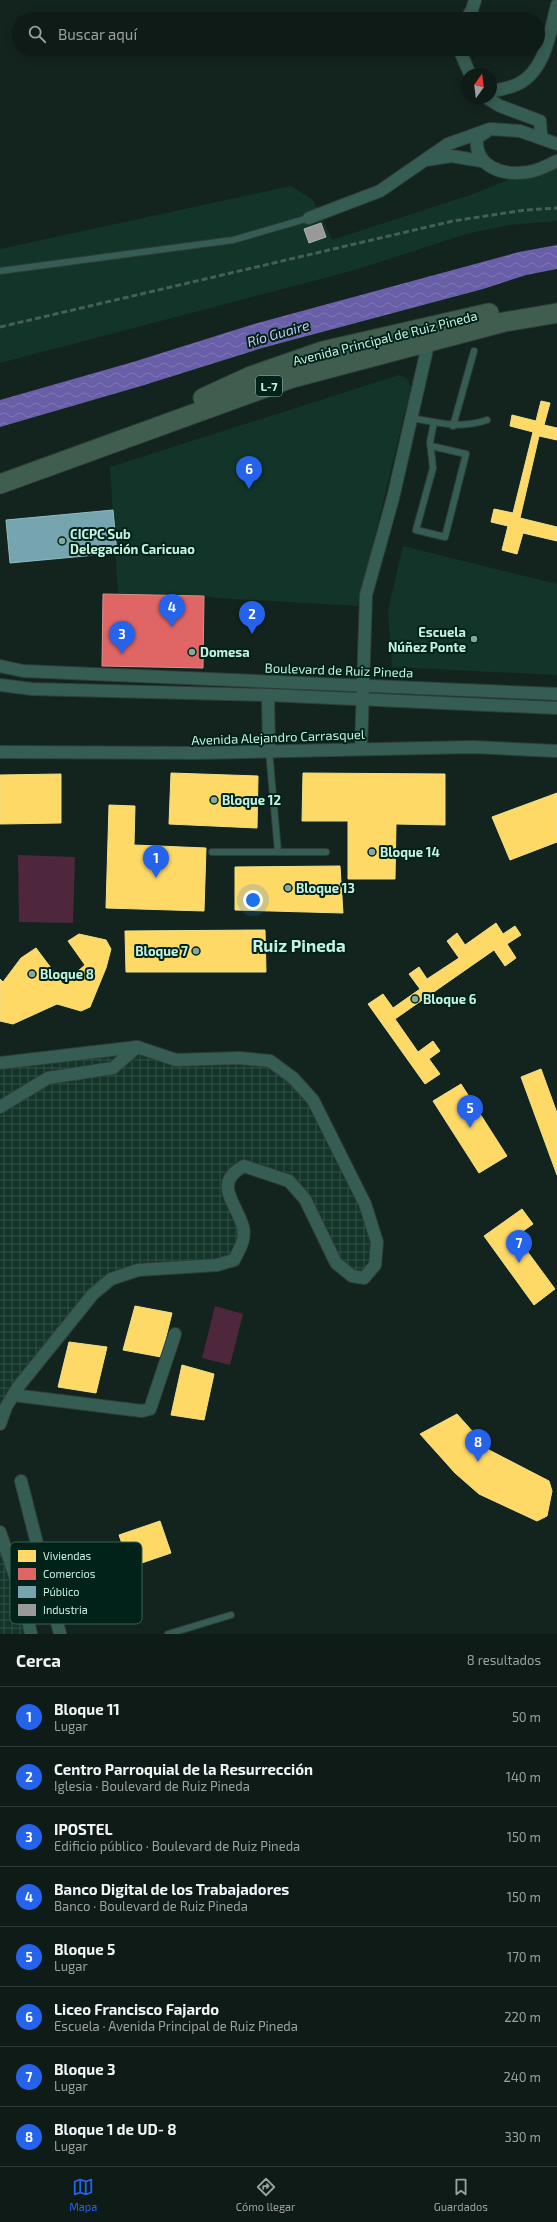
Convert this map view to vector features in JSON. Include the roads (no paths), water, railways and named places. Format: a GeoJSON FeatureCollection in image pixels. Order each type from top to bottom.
{"type":"FeatureCollection","features":[{"type":"Feature","properties":{"kind":"main road","name":"Avenida Principal de Ruiz Pineda"},"geometry":{"type":"LineString","coordinates":[[0,484],[292,378],[430,332],[557,300]]}},
{"type":"Feature","properties":{"kind":"main road","name":"Avenida Principal de Ruiz Pineda"},"geometry":{"type":"LineString","coordinates":[[430,332],[557,313]]}},
{"type":"Feature","properties":{"kind":"street"},"geometry":{"type":"LineString","coordinates":[[471,12],[475,0]]}},
{"type":"Feature","properties":{"kind":"street"},"geometry":{"type":"LineString","coordinates":[[545,49],[557,5]]}},
{"type":"Feature","properties":{"kind":"street"},"geometry":{"type":"LineString","coordinates":[[462,56],[467,68]]}},
{"type":"Feature","properties":{"kind":"street"},"geometry":{"type":"LineString","coordinates":[[497,90],[519,84],[533,72],[541,56]]}},
{"type":"Feature","properties":{"kind":"street"},"geometry":{"type":"LineString","coordinates":[[497,104],[540,121],[541,134],[535,136]]}},
{"type":"Feature","properties":{"kind":"street"},"geometry":{"type":"LineString","coordinates":[[482,162],[476,148],[477,138],[490,129]]}},
{"type":"Feature","properties":{"kind":"street"},"geometry":{"type":"LineString","coordinates":[[309,218],[380,192],[448,144],[490,129],[520,131],[557,144]]}},
{"type":"Feature","properties":{"kind":"street"},"geometry":{"type":"LineString","coordinates":[[421,162],[451,156],[482,162],[509,172],[528,172],[557,161]]}},
{"type":"Feature","properties":{"kind":"street"},"geometry":{"type":"LineString","coordinates":[[361,748],[366,595],[412,418],[430,332]]}},
{"type":"Feature","properties":{"kind":"street","name":"Boulevard de Ruiz Pineda"},"geometry":{"type":"LineString","coordinates":[[0,666],[31,672],[362,684],[557,694]]}},
{"type":"Feature","properties":{"kind":"street"},"geometry":{"type":"LineString","coordinates":[[0,685],[32,689],[268,695],[557,708]]}},
{"type":"Feature","properties":{"kind":"street"},"geometry":{"type":"LineString","coordinates":[[268,695],[268,751]]}},
{"type":"Feature","properties":{"kind":"street","name":"Avenida Alejandro Carrasquel"},"geometry":{"type":"LineString","coordinates":[[0,752],[198,753],[361,748],[473,747],[557,751]]}},
{"type":"Feature","properties":{"kind":"street"},"geometry":{"type":"LineString","coordinates":[[0,1063],[137,1047],[176,1060],[239,1058],[270,1061],[293,1078],[313,1100],[366,1204],[377,1242],[375,1265],[364,1278],[352,1276],[336,1263],[305,1200],[289,1181],[244,1166],[232,1172],[227,1182],[228,1194],[243,1228],[243,1243],[234,1260],[218,1265],[138,1270],[111,1280],[93,1294],[13,1395],[0,1424]]}},
{"type":"Feature","properties":{"kind":"street"},"geometry":{"type":"LineString","coordinates":[[0,1107],[48,1078],[113,1068],[137,1047]]}},
{"type":"Feature","properties":{"kind":"street"},"geometry":{"type":"LineString","coordinates":[[13,1395],[142,1411],[150,1409],[175,1334]]}},
{"type":"Feature","properties":{"kind":"street"},"geometry":{"type":"LineString","coordinates":[[21,1481],[37,1542]]}},
{"type":"Feature","properties":{"kind":"street"},"geometry":{"type":"LineString","coordinates":[[0,1532],[10,1561]]}},
{"type":"Feature","properties":{"kind":"street"},"geometry":{"type":"LineString","coordinates":[[29,1624],[31,1634]]}},
{"type":"Feature","properties":{"kind":"street"},"geometry":{"type":"LineString","coordinates":[[58,1624],[60,1634]]}},
{"type":"Feature","properties":{"kind":"lane"},"geometry":{"type":"LineString","coordinates":[[0,271],[233,240],[309,218]]}},
{"type":"Feature","properties":{"kind":"lane"},"geometry":{"type":"LineString","coordinates":[[453,426],[474,351]]}},
{"type":"Feature","properties":{"kind":"lane"},"geometry":{"type":"LineString","coordinates":[[412,418],[453,426],[477,423],[487,420]]}},
{"type":"Feature","properties":{"kind":"lane"},"geometry":{"type":"LineString","coordinates":[[431,446],[466,454],[445,537],[416,530],[433,468],[431,446],[434,422]]}},
{"type":"Feature","properties":{"kind":"lane"},"geometry":{"type":"LineString","coordinates":[[268,751],[278,852]]}},
{"type":"Feature","properties":{"kind":"lane"},"geometry":{"type":"LineString","coordinates":[[212,852],[326,852]]}},
{"type":"Feature","properties":{"kind":"lane"},"geometry":{"type":"LineString","coordinates":[[168,1634],[231,1615]]}},
{"type":"Feature","properties":{"kind":"water","name":"Río Guaire"},"geometry":{"type":"Polygon","coordinates":[[[557,245],[557,269],[526,275],[483,289],[262,348],[141,386],[0,427],[0,400],[133,362],[254,324],[519,252],[557,245]]]}},
{"type":"Feature","properties":{"kind":"railway"},"geometry":{"type":"LineString","coordinates":[[0,327],[453,221],[525,210],[557,208]]}},
{"type":"Feature","properties":{"kind":"place","name":"Liceo Francisco Fajardo"},"geometry":{"type":"Point","coordinates":[249,489]}},
{"type":"Feature","properties":{"kind":"place","name":"CICPC Sub Delegación Caricuao"},"geometry":{"type":"Point","coordinates":[62,541]}},
{"type":"Feature","properties":{"kind":"place","name":"Banco Digital de los Trabajadores"},"geometry":{"type":"Point","coordinates":[172,627]}},
{"type":"Feature","properties":{"kind":"place","name":"Centro Parroquial de la Resurrección"},"geometry":{"type":"Point","coordinates":[252,634]}},
{"type":"Feature","properties":{"kind":"place","name":"Escuela Núñez Ponte"},"geometry":{"type":"Point","coordinates":[474,639]}},
{"type":"Feature","properties":{"kind":"place","name":"Domesa"},"geometry":{"type":"Point","coordinates":[192,652]}},
{"type":"Feature","properties":{"kind":"place","name":"IPOSTEL"},"geometry":{"type":"Point","coordinates":[122,654]}},
{"type":"Feature","properties":{"kind":"place","name":"Bloque 12"},"geometry":{"type":"Point","coordinates":[214,800]}},
{"type":"Feature","properties":{"kind":"place","name":"Bloque 14"},"geometry":{"type":"Point","coordinates":[372,852]}},
{"type":"Feature","properties":{"kind":"place","name":"Bloque 11"},"geometry":{"type":"Point","coordinates":[156,878]}},
{"type":"Feature","properties":{"kind":"place","name":"Bloque 13"},"geometry":{"type":"Point","coordinates":[288,888]}},
{"type":"Feature","properties":{"kind":"place","name":"Bloque 7"},"geometry":{"type":"Point","coordinates":[196,951]}},
{"type":"Feature","properties":{"kind":"place","name":"Bloque 8"},"geometry":{"type":"Point","coordinates":[32,974]}},
{"type":"Feature","properties":{"kind":"place","name":"Bloque 6"},"geometry":{"type":"Point","coordinates":[415,999]}},
{"type":"Feature","properties":{"kind":"place","name":"Bloque 5"},"geometry":{"type":"Point","coordinates":[470,1128]}},
{"type":"Feature","properties":{"kind":"place","name":"Bloque 3"},"geometry":{"type":"Point","coordinates":[519,1263]}},
{"type":"Feature","properties":{"kind":"place","name":"Bloque 1 de UD- 8"},"geometry":{"type":"Point","coordinates":[478,1462]}},
{"type":"Feature","properties":{"kind":"district","name":"Ruiz Pineda"},"geometry":{"type":"Point","coordinates":[299,945]}}]}
